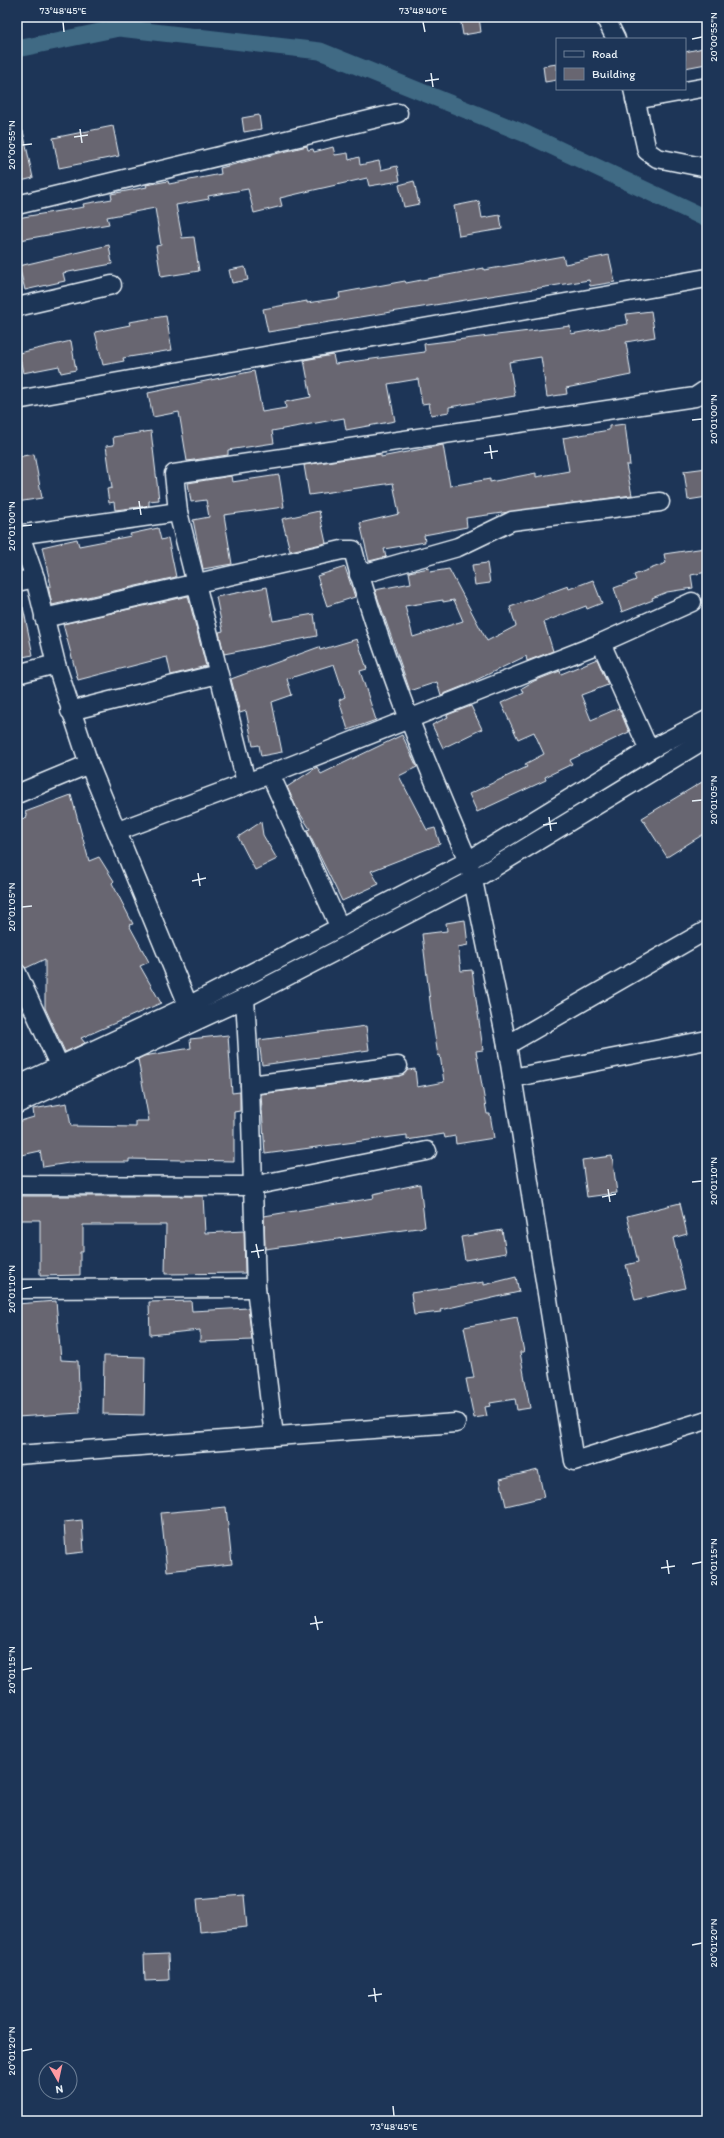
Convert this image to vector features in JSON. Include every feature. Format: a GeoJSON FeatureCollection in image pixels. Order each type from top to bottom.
{"type":"FeatureCollection","features":[{"type":"Feature","properties":{"kind":"street"},"geometry":{"type":"LineString","coordinates":[[606,17],[616,38]]}},
{"type":"Feature","properties":{"kind":"street"},"geometry":{"type":"LineString","coordinates":[[686,89],[707,87]]}},
{"type":"Feature","properties":{"kind":"street"},"geometry":{"type":"LineString","coordinates":[[680,90],[634,95],[647,151],[651,155],[707,168]]}},
{"type":"Feature","properties":{"kind":"street"},"geometry":{"type":"LineString","coordinates":[[17,205],[398,113]]}},
{"type":"Feature","properties":{"kind":"street"},"geometry":{"type":"LineString","coordinates":[[17,400],[707,278]]}},
{"type":"Feature","properties":{"kind":"street"},"geometry":{"type":"LineString","coordinates":[[17,308],[112,285]]}},
{"type":"Feature","properties":{"kind":"street"},"geometry":{"type":"LineString","coordinates":[[246,782],[194,582],[178,512],[174,474],[695,397],[707,389]]}},
{"type":"Feature","properties":{"kind":"street"},"geometry":{"type":"LineString","coordinates":[[359,575],[458,547],[512,521],[660,502]]}},
{"type":"Feature","properties":{"kind":"street"},"geometry":{"type":"LineString","coordinates":[[178,512],[19,535],[35,578],[56,664],[89,764],[118,831],[191,1013]]}},
{"type":"Feature","properties":{"kind":"street"},"geometry":{"type":"LineString","coordinates":[[44,618],[194,582],[342,550],[353,550],[359,575],[408,718],[468,861],[507,1045],[574,1461],[707,1420]]}},
{"type":"Feature","properties":{"kind":"street"},"geometry":{"type":"LineString","coordinates":[[17,582],[35,578]]}},
{"type":"Feature","properties":{"kind":"street"},"geometry":{"type":"LineString","coordinates":[[118,831],[270,774],[408,718],[601,643],[692,602]]}},
{"type":"Feature","properties":{"kind":"street"},"geometry":{"type":"LineString","coordinates":[[601,643],[649,750]]}},
{"type":"Feature","properties":{"kind":"street"},"geometry":{"type":"LineString","coordinates":[[17,674],[56,664]]}},
{"type":"Feature","properties":{"kind":"street"},"geometry":{"type":"LineString","coordinates":[[70,710],[218,674]]}},
{"type":"Feature","properties":{"kind":"street"},"geometry":{"type":"LineString","coordinates":[[17,1104],[63,1073],[191,1013],[340,928],[468,861],[649,750],[704,731]]}},
{"type":"Feature","properties":{"kind":"street"},"geometry":{"type":"LineString","coordinates":[[191,1013],[245,998],[472,880],[704,731]]}},
{"type":"Feature","properties":{"kind":"street"},"geometry":{"type":"LineString","coordinates":[[17,794],[89,764]]}},
{"type":"Feature","properties":{"kind":"street"},"geometry":{"type":"LineString","coordinates":[[270,774],[340,928]]}},
{"type":"Feature","properties":{"kind":"street"},"geometry":{"type":"LineString","coordinates":[[507,1045],[707,930]]}},
{"type":"Feature","properties":{"kind":"street"},"geometry":{"type":"LineString","coordinates":[[17,973],[63,1073]]}},
{"type":"Feature","properties":{"kind":"street"},"geometry":{"type":"LineString","coordinates":[[245,998],[250,1085],[256,1288],[274,1436]]}},
{"type":"Feature","properties":{"kind":"street"},"geometry":{"type":"LineString","coordinates":[[512,1078],[707,1040]]}},
{"type":"Feature","properties":{"kind":"street"},"geometry":{"type":"LineString","coordinates":[[250,1085],[398,1066]]}},
{"type":"Feature","properties":{"kind":"street"},"geometry":{"type":"LineString","coordinates":[[17,1086],[63,1073]]}},
{"type":"Feature","properties":{"kind":"street"},"geometry":{"type":"LineString","coordinates":[[17,1185],[252,1186],[427,1151]]}},
{"type":"Feature","properties":{"kind":"street"},"geometry":{"type":"LineString","coordinates":[[17,1289],[256,1288]]}},
{"type":"Feature","properties":{"kind":"street"},"geometry":{"type":"LineString","coordinates":[[17,1455],[456,1422]]}},
{"type":"Feature","properties":{"kind":"building"},"geometry":{"type":"Polygon","coordinates":[[[460,17],[479,17],[481,32],[463,35],[460,17]]]}},
{"type":"Feature","properties":{"kind":"building"},"geometry":{"type":"Polygon","coordinates":[[[703,48],[706,64],[686,68],[686,52],[703,48]]]}},
{"type":"Feature","properties":{"kind":"building"},"geometry":{"type":"Polygon","coordinates":[[[556,64],[556,80],[545,82],[543,66],[556,64]]]}},
{"type":"Feature","properties":{"kind":"building"},"geometry":{"type":"Polygon","coordinates":[[[259,115],[261,129],[244,132],[242,118],[259,115]]]}},
{"type":"Feature","properties":{"kind":"building"},"geometry":{"type":"Polygon","coordinates":[[[113,126],[119,156],[59,168],[53,138],[113,126]]]}},
{"type":"Feature","properties":{"kind":"building"},"geometry":{"type":"Polygon","coordinates":[[[17,131],[23,131],[33,178],[17,182],[17,131]]]}},
{"type":"Feature","properties":{"kind":"building"},"geometry":{"type":"Polygon","coordinates":[[[307,146],[308,150],[313,149],[314,152],[333,147],[335,155],[348,153],[349,160],[359,157],[360,165],[379,161],[381,170],[397,166],[400,181],[369,186],[367,178],[280,198],[282,206],[254,213],[248,189],[208,196],[209,199],[176,205],[182,238],[194,237],[199,271],[161,277],[156,246],[161,245],[155,208],[107,217],[109,224],[20,240],[17,218],[84,207],[83,204],[112,199],[111,194],[147,187],[146,185],[168,181],[169,184],[221,174],[220,168],[307,146]]]}},
{"type":"Feature","properties":{"kind":"building"},"geometry":{"type":"Polygon","coordinates":[[[414,181],[419,204],[404,207],[399,185],[414,181]]]}},
{"type":"Feature","properties":{"kind":"building"},"geometry":{"type":"Polygon","coordinates":[[[479,201],[482,218],[500,215],[502,229],[459,236],[454,206],[479,201]]]}},
{"type":"Feature","properties":{"kind":"building"},"geometry":{"type":"Polygon","coordinates":[[[109,245],[112,264],[63,273],[65,281],[25,290],[19,266],[109,245]]]}},
{"type":"Feature","properties":{"kind":"building"},"geometry":{"type":"Polygon","coordinates":[[[609,255],[615,282],[590,286],[589,280],[268,332],[263,309],[307,301],[307,303],[340,298],[339,293],[405,281],[406,283],[484,268],[484,270],[563,256],[565,264],[609,255]]]}},
{"type":"Feature","properties":{"kind":"building"},"geometry":{"type":"Polygon","coordinates":[[[245,267],[248,280],[232,283],[229,270],[245,267]]]}},
{"type":"Feature","properties":{"kind":"building"},"geometry":{"type":"Polygon","coordinates":[[[651,311],[655,337],[626,342],[631,375],[566,388],[567,394],[547,397],[541,357],[509,362],[515,396],[449,407],[449,412],[431,415],[429,403],[422,404],[418,379],[388,384],[395,421],[346,430],[344,418],[272,431],[274,443],[228,450],[228,455],[187,461],[179,412],[153,417],[148,393],[254,371],[262,412],[286,408],[285,402],[311,397],[304,360],[333,355],[335,364],[425,352],[424,344],[570,326],[571,334],[628,324],[626,314],[651,311]]]}},
{"type":"Feature","properties":{"kind":"building"},"geometry":{"type":"Polygon","coordinates":[[[166,316],[172,350],[123,358],[124,361],[103,365],[95,332],[130,325],[129,322],[166,316]]]}},
{"type":"Feature","properties":{"kind":"building"},"geometry":{"type":"Polygon","coordinates":[[[71,341],[76,370],[61,373],[59,366],[23,373],[19,353],[71,341]]]}},
{"type":"Feature","properties":{"kind":"building"},"geometry":{"type":"Polygon","coordinates":[[[625,424],[630,465],[626,465],[632,495],[466,518],[467,527],[424,535],[425,542],[384,549],[386,557],[369,561],[360,523],[399,514],[393,483],[309,495],[304,465],[381,454],[381,457],[443,445],[450,486],[490,479],[490,482],[536,473],[536,477],[569,471],[563,438],[609,430],[609,426],[625,424]]]}},
{"type":"Feature","properties":{"kind":"building"},"geometry":{"type":"Polygon","coordinates":[[[151,431],[159,500],[149,501],[149,506],[115,510],[114,502],[109,503],[107,489],[112,488],[106,446],[114,445],[113,437],[151,431]]]}},
{"type":"Feature","properties":{"kind":"building"},"geometry":{"type":"Polygon","coordinates":[[[34,454],[42,498],[17,502],[17,457],[34,454]]]}},
{"type":"Feature","properties":{"kind":"building"},"geometry":{"type":"Polygon","coordinates":[[[707,468],[707,497],[688,500],[684,471],[707,468]]]}},
{"type":"Feature","properties":{"kind":"building"},"geometry":{"type":"Polygon","coordinates":[[[279,475],[284,507],[224,515],[232,564],[203,569],[193,520],[209,517],[206,500],[191,502],[188,483],[231,476],[232,482],[279,475]]]}},
{"type":"Feature","properties":{"kind":"building"},"geometry":{"type":"Polygon","coordinates":[[[319,511],[326,543],[290,551],[282,519],[319,511]]]}},
{"type":"Feature","properties":{"kind":"building"},"geometry":{"type":"Polygon","coordinates":[[[158,528],[161,540],[168,538],[176,577],[52,605],[48,586],[51,586],[42,547],[77,539],[79,546],[131,536],[130,534],[158,528]]]}},
{"type":"Feature","properties":{"kind":"building"},"geometry":{"type":"Polygon","coordinates":[[[705,548],[707,572],[691,575],[693,588],[667,592],[652,598],[653,600],[622,612],[614,588],[636,580],[634,575],[666,563],[664,554],[705,548]]]}},
{"type":"Feature","properties":{"kind":"building"},"geometry":{"type":"Polygon","coordinates":[[[487,563],[490,583],[475,585],[472,565],[487,563]]]}},
{"type":"Feature","properties":{"kind":"building"},"geometry":{"type":"Polygon","coordinates":[[[345,567],[355,597],[327,606],[317,576],[345,567]]]}},
{"type":"Feature","properties":{"kind":"building"},"geometry":{"type":"Polygon","coordinates":[[[429,568],[430,572],[449,569],[487,641],[516,626],[510,607],[568,586],[569,589],[593,580],[602,603],[587,609],[586,606],[544,622],[553,651],[527,661],[526,656],[466,685],[441,695],[437,682],[410,691],[375,590],[411,583],[409,572],[429,568]],[[443,600],[405,606],[413,637],[463,621],[454,600],[443,602],[443,600]]]}},
{"type":"Feature","properties":{"kind":"building"},"geometry":{"type":"Polygon","coordinates":[[[267,587],[273,621],[314,614],[317,636],[224,654],[219,632],[223,631],[216,597],[267,587]]]}},
{"type":"Feature","properties":{"kind":"building"},"geometry":{"type":"Polygon","coordinates":[[[188,596],[206,666],[171,675],[167,657],[78,680],[63,624],[188,596]]]}},
{"type":"Feature","properties":{"kind":"building"},"geometry":{"type":"Polygon","coordinates":[[[17,607],[23,607],[33,655],[17,658],[17,607]]]}},
{"type":"Feature","properties":{"kind":"building"},"geometry":{"type":"Polygon","coordinates":[[[357,639],[367,669],[360,671],[376,720],[348,730],[339,700],[345,697],[334,664],[287,679],[292,695],[272,702],[282,752],[261,756],[259,745],[253,746],[246,711],[240,713],[231,679],[319,647],[320,650],[357,639]]]}},
{"type":"Feature","properties":{"kind":"building"},"geometry":{"type":"Polygon","coordinates":[[[597,659],[608,685],[581,695],[591,720],[619,708],[629,732],[570,760],[572,764],[545,777],[546,780],[477,812],[469,794],[527,767],[525,764],[544,754],[534,732],[518,739],[501,703],[524,693],[522,688],[534,681],[560,671],[561,674],[597,659]]]}},
{"type":"Feature","properties":{"kind":"building"},"geometry":{"type":"Polygon","coordinates":[[[471,706],[482,729],[443,748],[432,725],[448,717],[447,715],[471,706]]]}},
{"type":"Feature","properties":{"kind":"building"},"geometry":{"type":"Polygon","coordinates":[[[402,735],[417,767],[399,776],[427,830],[435,828],[440,844],[371,871],[379,884],[342,901],[307,830],[310,829],[297,809],[287,787],[317,767],[321,774],[402,735]]]}},
{"type":"Feature","properties":{"kind":"building"},"geometry":{"type":"Polygon","coordinates":[[[707,779],[707,832],[667,857],[642,818],[707,779]]]}},
{"type":"Feature","properties":{"kind":"building"},"geometry":{"type":"Polygon","coordinates":[[[71,795],[89,861],[99,857],[114,881],[112,883],[133,924],[129,925],[149,962],[140,966],[161,1003],[81,1038],[85,1043],[65,1052],[45,1008],[45,959],[26,968],[21,964],[17,953],[17,821],[27,817],[25,812],[71,795]]]}},
{"type":"Feature","properties":{"kind":"building"},"geometry":{"type":"Polygon","coordinates":[[[261,822],[263,835],[277,859],[255,870],[238,837],[261,822]]]}},
{"type":"Feature","properties":{"kind":"building"},"geometry":{"type":"Polygon","coordinates":[[[465,920],[468,945],[458,947],[461,971],[472,970],[483,1050],[476,1051],[487,1114],[490,1114],[494,1138],[456,1144],[455,1136],[445,1138],[444,1134],[407,1140],[407,1135],[265,1154],[261,1094],[399,1076],[408,1070],[415,1069],[417,1087],[444,1082],[440,1055],[438,1056],[431,1010],[422,934],[447,931],[446,923],[465,920]]]}},
{"type":"Feature","properties":{"kind":"building"},"geometry":{"type":"Polygon","coordinates":[[[366,1026],[369,1050],[262,1065],[259,1040],[366,1026]]]}},
{"type":"Feature","properties":{"kind":"building"},"geometry":{"type":"Polygon","coordinates":[[[228,1035],[232,1093],[240,1092],[240,1111],[234,1112],[234,1161],[129,1159],[129,1162],[75,1162],[43,1167],[40,1151],[17,1156],[17,1122],[34,1117],[33,1109],[67,1103],[71,1126],[136,1127],[136,1121],[149,1121],[138,1059],[144,1056],[191,1048],[190,1039],[228,1035]]]}},
{"type":"Feature","properties":{"kind":"building"},"geometry":{"type":"Polygon","coordinates":[[[612,1156],[617,1193],[587,1197],[582,1160],[612,1156]]]}},
{"type":"Feature","properties":{"kind":"building"},"geometry":{"type":"Polygon","coordinates":[[[420,1184],[425,1227],[265,1249],[264,1216],[374,1198],[373,1194],[420,1184]]]}},
{"type":"Feature","properties":{"kind":"building"},"geometry":{"type":"Polygon","coordinates":[[[17,1196],[203,1196],[205,1233],[244,1231],[245,1273],[165,1274],[166,1225],[83,1225],[83,1252],[80,1252],[80,1275],[40,1276],[40,1220],[17,1220],[17,1196]]]}},
{"type":"Feature","properties":{"kind":"building"},"geometry":{"type":"Polygon","coordinates":[[[680,1203],[687,1234],[673,1238],[685,1288],[635,1300],[626,1265],[638,1262],[627,1216],[680,1203]]]}},
{"type":"Feature","properties":{"kind":"building"},"geometry":{"type":"Polygon","coordinates":[[[502,1230],[506,1253],[465,1260],[461,1237],[502,1230]]]}},
{"type":"Feature","properties":{"kind":"building"},"geometry":{"type":"Polygon","coordinates":[[[516,1277],[519,1292],[440,1310],[441,1312],[414,1315],[411,1293],[484,1282],[484,1285],[516,1277]]]}},
{"type":"Feature","properties":{"kind":"building"},"geometry":{"type":"Polygon","coordinates":[[[56,1301],[61,1360],[78,1361],[80,1413],[17,1417],[17,1304],[56,1301]]]}},
{"type":"Feature","properties":{"kind":"building"},"geometry":{"type":"Polygon","coordinates":[[[191,1301],[192,1311],[248,1308],[252,1340],[200,1342],[200,1330],[150,1335],[149,1302],[191,1301]]]}},
{"type":"Feature","properties":{"kind":"building"},"geometry":{"type":"Polygon","coordinates":[[[517,1317],[524,1352],[520,1352],[530,1408],[517,1410],[515,1399],[490,1403],[491,1406],[485,1407],[487,1416],[474,1418],[466,1379],[474,1378],[464,1327],[517,1317]]]}},
{"type":"Feature","properties":{"kind":"building"},"geometry":{"type":"Polygon","coordinates":[[[104,1356],[145,1357],[144,1415],[103,1414],[104,1356]]]}},
{"type":"Feature","properties":{"kind":"building"},"geometry":{"type":"Polygon","coordinates":[[[538,1470],[544,1497],[506,1506],[500,1479],[538,1470]]]}},
{"type":"Feature","properties":{"kind":"building"},"geometry":{"type":"Polygon","coordinates":[[[226,1507],[232,1564],[167,1571],[161,1513],[226,1507]]]}},
{"type":"Feature","properties":{"kind":"building"},"geometry":{"type":"Polygon","coordinates":[[[82,1520],[84,1552],[66,1554],[64,1522],[82,1520]]]}},
{"type":"Feature","properties":{"kind":"building"},"geometry":{"type":"Polygon","coordinates":[[[244,1895],[247,1927],[200,1932],[197,1899],[244,1895]]]}},
{"type":"Feature","properties":{"kind":"building"},"geometry":{"type":"Polygon","coordinates":[[[168,1954],[169,1980],[145,1981],[144,1955],[168,1954]]]}},
{"type":"Feature","properties":{"kind":"waterway"},"geometry":{"type":"LineString","coordinates":[[17,49],[119,28],[320,51],[526,134],[707,219]]}}]}
